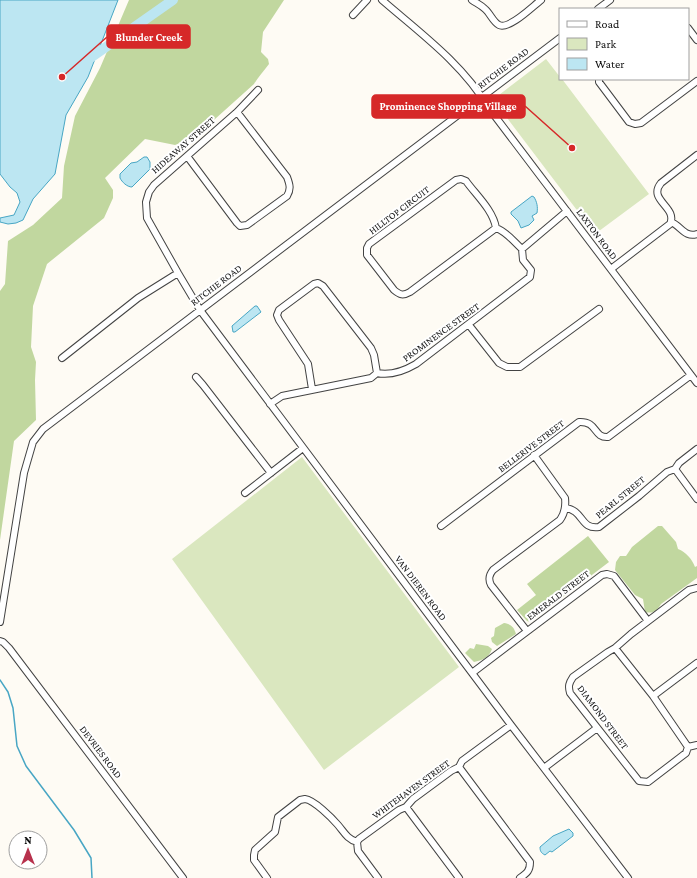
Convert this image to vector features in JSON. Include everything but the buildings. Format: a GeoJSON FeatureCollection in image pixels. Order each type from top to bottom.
{"type":"FeatureCollection","features":[{"type":"Feature","properties":{"kind":"street"},"geometry":{"type":"LineString","coordinates":[[353,15],[367,0]]}},
{"type":"Feature","properties":{"kind":"street","name":"LAXTON ROAD"},"geometry":{"type":"LineString","coordinates":[[382,0],[460,70],[482,97],[488,107],[697,383]]}},
{"type":"Feature","properties":{"kind":"street"},"geometry":{"type":"LineString","coordinates":[[472,0],[485,9],[499,25],[506,26],[541,0]]}},
{"type":"Feature","properties":{"kind":"street"},"geometry":{"type":"LineString","coordinates":[[599,8],[610,0]]}},
{"type":"Feature","properties":{"kind":"street"},"geometry":{"type":"LineString","coordinates":[[689,29],[697,40]]}},
{"type":"Feature","properties":{"kind":"street","name":"RITCHIE ROAD"},"geometry":{"type":"LineString","coordinates":[[0,622],[24,473],[33,442],[43,429],[559,39]]}},
{"type":"Feature","properties":{"kind":"street"},"geometry":{"type":"LineString","coordinates":[[599,80],[629,122],[635,124],[641,123],[697,81]]}},
{"type":"Feature","properties":{"kind":"street","name":"HIDEAWAY STREET"},"geometry":{"type":"LineString","coordinates":[[200,310],[147,218],[146,202],[149,192],[154,185],[236,112],[258,90]]}},
{"type":"Feature","properties":{"kind":"street"},"geometry":{"type":"LineString","coordinates":[[186,156],[240,226],[247,225],[287,196],[290,191],[290,185],[287,177],[236,112]]}},
{"type":"Feature","properties":{"kind":"street"},"geometry":{"type":"LineString","coordinates":[[611,270],[671,222],[672,215],[658,196],[658,187],[661,183],[697,156]]}},
{"type":"Feature","properties":{"kind":"street","name":"HILLTOP CIRCUIT"},"geometry":{"type":"LineString","coordinates":[[461,179],[466,181],[495,221],[496,228],[404,295],[399,294],[394,290],[368,255],[367,248],[370,244],[456,180],[461,179]]}},
{"type":"Feature","properties":{"kind":"street"},"geometry":{"type":"LineString","coordinates":[[522,249],[567,211]]}},
{"type":"Feature","properties":{"kind":"street"},"geometry":{"type":"LineString","coordinates":[[671,222],[690,236],[697,234]]}},
{"type":"Feature","properties":{"kind":"street","name":"HILLTOP CIRCUIT"},"geometry":{"type":"LineString","coordinates":[[496,228],[504,231],[512,241],[522,249]]}},
{"type":"Feature","properties":{"kind":"street","name":"PROMINENCE STREET"},"geometry":{"type":"LineString","coordinates":[[270,404],[282,396],[371,378],[377,373],[386,375],[404,371],[416,364],[530,277],[531,270],[523,260],[522,249]]}},
{"type":"Feature","properties":{"kind":"street"},"geometry":{"type":"LineString","coordinates":[[62,358],[138,298],[178,273]]}},
{"type":"Feature","properties":{"kind":"street"},"geometry":{"type":"LineString","coordinates":[[312,389],[308,364],[278,320],[278,315],[279,310],[314,284],[318,283],[323,286],[371,348],[374,355],[377,373]]}},
{"type":"Feature","properties":{"kind":"street","name":"VAN DIEREN ROAD"},"geometry":{"type":"LineString","coordinates":[[200,310],[302,448],[628,878]]}},
{"type":"Feature","properties":{"kind":"street"},"geometry":{"type":"LineString","coordinates":[[469,324],[499,363],[507,367],[520,367],[599,310]]}},
{"type":"Feature","properties":{"kind":"street","name":"BELLERIVE STREET"},"geometry":{"type":"LineString","coordinates":[[441,526],[579,422],[591,424],[599,435],[603,437],[612,435],[691,375]]}},
{"type":"Feature","properties":{"kind":"street"},"geometry":{"type":"LineString","coordinates":[[196,377],[271,473]]}},
{"type":"Feature","properties":{"kind":"street"},"geometry":{"type":"LineString","coordinates":[[245,493],[302,448]]}},
{"type":"Feature","properties":{"kind":"street","name":"PEARL STREET"},"geometry":{"type":"LineString","coordinates":[[566,508],[576,512],[592,528],[599,527],[667,472],[675,470],[679,463],[697,449]]}},
{"type":"Feature","properties":{"kind":"street"},"geometry":{"type":"LineString","coordinates":[[527,631],[491,586],[489,581],[493,570],[560,520],[564,514],[566,508],[565,498],[534,455]]}},
{"type":"Feature","properties":{"kind":"street"},"geometry":{"type":"LineString","coordinates":[[675,470],[697,498]]}},
{"type":"Feature","properties":{"kind":"street","name":"EMERALD STREET"},"geometry":{"type":"LineString","coordinates":[[472,673],[602,575],[606,574],[614,576],[648,621]]}},
{"type":"Feature","properties":{"kind":"street","name":"DIAMOND STREET"},"geometry":{"type":"LineString","coordinates":[[688,747],[686,753],[648,782],[639,781],[570,693],[569,688],[573,677],[615,648],[689,590],[697,588]]}},
{"type":"Feature","properties":{"kind":"street","name":"DEVRIES ROAD"},"geometry":{"type":"LineString","coordinates":[[0,642],[3,642],[9,648],[183,878]]}},
{"type":"Feature","properties":{"kind":"street"},"geometry":{"type":"LineString","coordinates":[[615,648],[653,696],[688,747],[697,745]]}},
{"type":"Feature","properties":{"kind":"street"},"geometry":{"type":"LineString","coordinates":[[653,696],[697,663]]}},
{"type":"Feature","properties":{"kind":"street","name":"WHITEHAVEN STREET"},"geometry":{"type":"LineString","coordinates":[[357,842],[398,810],[406,807],[419,794],[450,771],[459,767],[462,761],[511,725]]}},
{"type":"Feature","properties":{"kind":"street"},"geometry":{"type":"LineString","coordinates":[[544,768],[597,728]]}},
{"type":"Feature","properties":{"kind":"street"},"geometry":{"type":"LineString","coordinates":[[459,767],[530,862],[528,872],[520,878]]}},
{"type":"Feature","properties":{"kind":"street"},"geometry":{"type":"LineString","coordinates":[[267,878],[254,860],[255,850],[275,832],[278,817],[300,800],[305,799],[312,802],[338,824],[346,836],[357,842],[358,851],[378,878]]}},
{"type":"Feature","properties":{"kind":"street"},"geometry":{"type":"LineString","coordinates":[[406,807],[459,878]]}},
{"type":"Feature","properties":{"kind":"green space"},"geometry":{"type":"Polygon","coordinates":[[[129,0],[284,0],[263,32],[261,52],[268,59],[269,64],[254,84],[195,137],[175,145],[145,139],[105,178],[113,190],[113,198],[104,218],[47,264],[33,306],[31,347],[36,362],[36,420],[14,441],[0,540],[0,291],[5,284],[8,241],[33,225],[62,198],[64,166],[75,116],[100,68],[129,0]]]}},
{"type":"Feature","properties":{"kind":"green space"},"geometry":{"type":"Polygon","coordinates":[[[546,59],[559,76],[559,80],[563,80],[649,194],[595,234],[495,102],[495,98],[546,59]]]}},
{"type":"Feature","properties":{"kind":"green space"},"geometry":{"type":"Polygon","coordinates":[[[302,457],[459,667],[324,770],[172,559],[302,457]]]}},
{"type":"Feature","properties":{"kind":"green space"},"geometry":{"type":"Polygon","coordinates":[[[658,526],[662,526],[676,542],[678,549],[688,556],[695,567],[697,566],[697,578],[661,604],[656,610],[648,613],[645,612],[643,599],[635,595],[615,570],[616,562],[620,556],[626,556],[632,547],[658,526]]]}},
{"type":"Feature","properties":{"kind":"green space"},"geometry":{"type":"Polygon","coordinates":[[[588,536],[609,562],[530,622],[527,621],[517,610],[536,595],[527,584],[588,536]]]}},
{"type":"Feature","properties":{"kind":"green space"},"geometry":{"type":"Polygon","coordinates":[[[504,623],[512,626],[516,634],[497,646],[492,642],[491,638],[494,636],[495,628],[504,623]]]}},
{"type":"Feature","properties":{"kind":"green space"},"geometry":{"type":"Polygon","coordinates":[[[476,644],[488,646],[492,649],[487,657],[474,662],[465,653],[470,648],[474,649],[476,644]]]}},
{"type":"Feature","properties":{"kind":"water"},"geometry":{"type":"Polygon","coordinates":[[[0,0],[118,0],[88,77],[66,115],[55,174],[33,199],[23,220],[8,224],[0,222],[0,218],[14,215],[20,202],[17,193],[10,187],[0,174],[0,0]]]}},
{"type":"Feature","properties":{"kind":"water"},"geometry":{"type":"Polygon","coordinates":[[[144,157],[147,157],[150,162],[150,169],[132,187],[123,183],[120,178],[120,174],[131,163],[137,162],[144,157]]]}},
{"type":"Feature","properties":{"kind":"water"},"geometry":{"type":"Polygon","coordinates":[[[532,196],[537,203],[537,213],[532,216],[534,220],[529,225],[521,228],[511,212],[532,196]]]}},
{"type":"Feature","properties":{"kind":"water"},"geometry":{"type":"Polygon","coordinates":[[[255,306],[257,306],[261,312],[233,332],[232,326],[255,306]]]}},
{"type":"Feature","properties":{"kind":"water"},"geometry":{"type":"Polygon","coordinates":[[[569,829],[573,833],[573,836],[552,852],[550,851],[545,855],[542,853],[540,847],[553,836],[569,829]]]}},
{"type":"Feature","properties":{"kind":"waterway"},"geometry":{"type":"LineString","coordinates":[[86,61],[173,0]]}},
{"type":"Feature","properties":{"kind":"waterway"},"geometry":{"type":"LineString","coordinates":[[0,680],[8,692],[13,708],[17,746],[26,766],[74,830],[91,858],[92,878]]}},
{"type":"Feature","properties":{"kind":"place","name":"Blunder Creek"},"geometry":{"type":"Point","coordinates":[62,77]}},
{"type":"Feature","properties":{"kind":"place","name":"Prominence Shopping Village"},"geometry":{"type":"Point","coordinates":[572,148]}}]}
